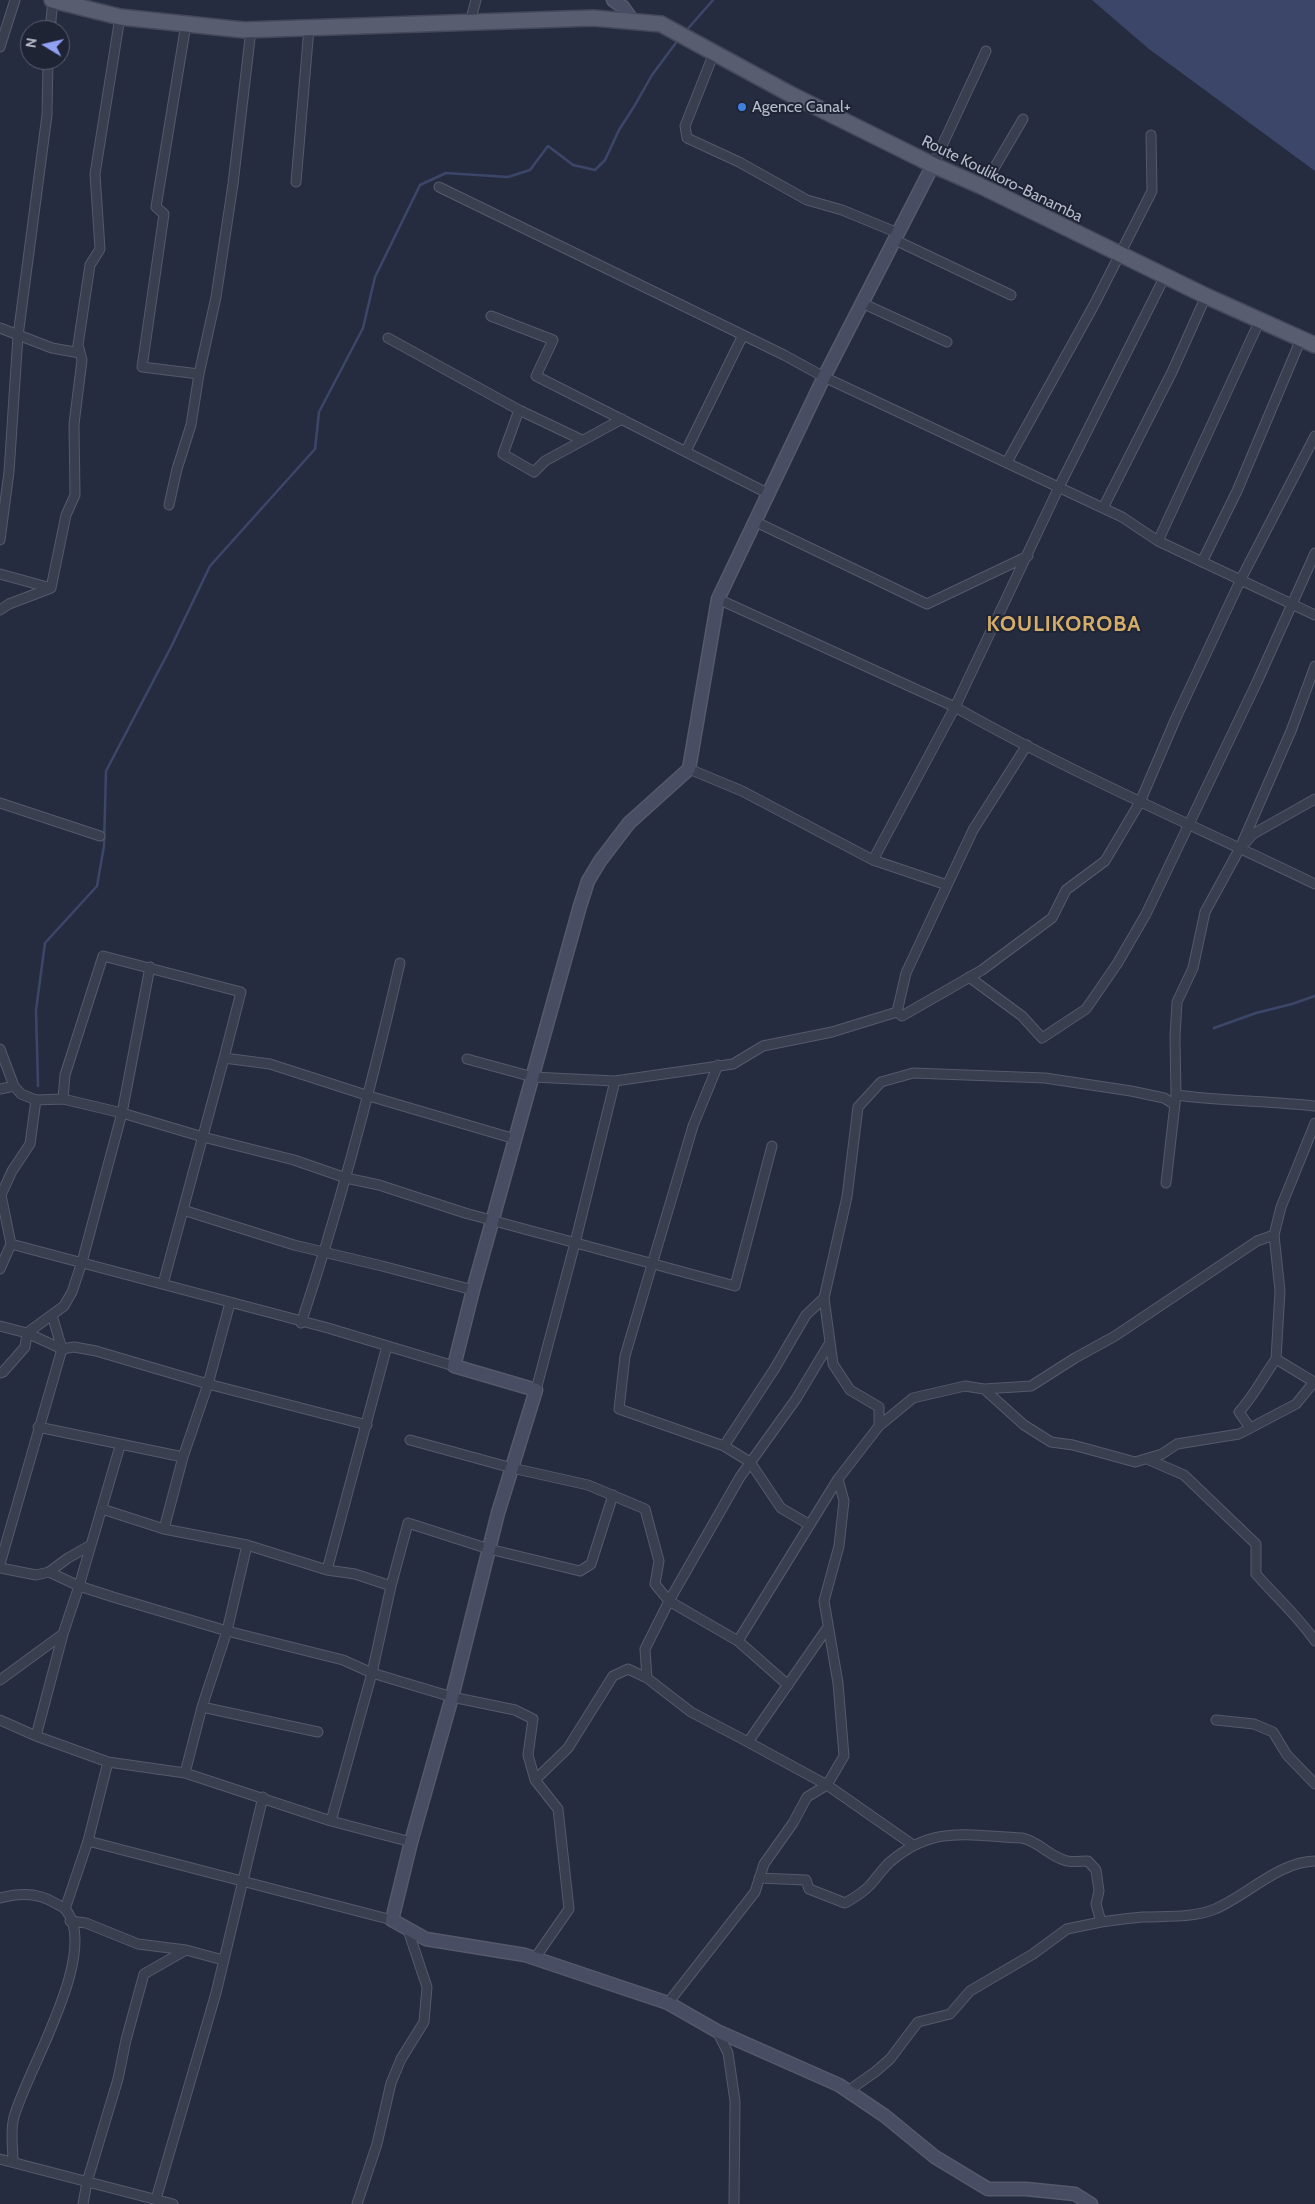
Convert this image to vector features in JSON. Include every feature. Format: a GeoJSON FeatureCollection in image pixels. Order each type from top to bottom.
{"type":"FeatureCollection","features":[{"type":"Feature","properties":{"kind":"main road","name":"Route Koulikoro-Banamba"},"geometry":{"type":"LineString","coordinates":[[52,0],[120,17],[251,30],[593,18],[661,24],[790,94],[933,165],[982,187],[1119,255],[1315,346]]}},
{"type":"Feature","properties":{"kind":"street"},"geometry":{"type":"LineString","coordinates":[[0,47],[15,0]]}},
{"type":"Feature","properties":{"kind":"street"},"geometry":{"type":"LineString","coordinates":[[51,20],[52,0]]}},
{"type":"Feature","properties":{"kind":"street"},"geometry":{"type":"LineString","coordinates":[[470,22],[476,0]]}},
{"type":"Feature","properties":{"kind":"street"},"geometry":{"type":"LineString","coordinates":[[613,0],[623,7],[633,21]]}},
{"type":"Feature","properties":{"kind":"street"},"geometry":{"type":"LineString","coordinates":[[51,588],[66,515],[75,495],[74,424],[82,360],[78,344],[90,265],[100,249],[96,174],[120,17]]}},
{"type":"Feature","properties":{"kind":"street"},"geometry":{"type":"LineString","coordinates":[[186,24],[156,207],[164,214],[142,367],[199,374]]}},
{"type":"Feature","properties":{"kind":"street"},"geometry":{"type":"LineString","coordinates":[[296,182],[309,28]]}},
{"type":"Feature","properties":{"kind":"street"},"geometry":{"type":"LineString","coordinates":[[169,505],[177,469],[191,425],[199,374],[218,288],[233,184],[251,30]]}},
{"type":"Feature","properties":{"kind":"street"},"geometry":{"type":"LineString","coordinates":[[454,1366],[473,1290],[588,881],[600,861],[629,823],[688,769],[718,599],[824,378],[864,304],[933,165],[986,51]]}},
{"type":"Feature","properties":{"kind":"street"},"geometry":{"type":"LineString","coordinates":[[714,53],[686,126],[687,138],[739,162],[806,200],[849,212],[1011,295]]}},
{"type":"Feature","properties":{"kind":"street"},"geometry":{"type":"LineString","coordinates":[[0,540],[9,472],[18,336],[47,115],[48,70]]}},
{"type":"Feature","properties":{"kind":"street"},"geometry":{"type":"LineString","coordinates":[[982,187],[1023,120]]}},
{"type":"Feature","properties":{"kind":"street"},"geometry":{"type":"LineString","coordinates":[[1007,462],[1094,305],[1152,191],[1151,135]]}},
{"type":"Feature","properties":{"kind":"street"},"geometry":{"type":"LineString","coordinates":[[439,187],[744,335],[824,378],[1122,517],[1158,541],[1315,615]]}},
{"type":"Feature","properties":{"kind":"street"},"geometry":{"type":"LineString","coordinates":[[873,860],[955,707],[1059,487],[1165,276]]}},
{"type":"Feature","properties":{"kind":"street"},"geometry":{"type":"LineString","coordinates":[[1103,508],[1172,372],[1206,296]]}},
{"type":"Feature","properties":{"kind":"street"},"geometry":{"type":"LineString","coordinates":[[864,304],[947,342]]}},
{"type":"Feature","properties":{"kind":"street"},"geometry":{"type":"LineString","coordinates":[[491,316],[553,340],[536,376],[769,494]]}},
{"type":"Feature","properties":{"kind":"street"},"geometry":{"type":"LineString","coordinates":[[1158,541],[1260,320]]}},
{"type":"Feature","properties":{"kind":"street"},"geometry":{"type":"LineString","coordinates":[[0,328],[52,348],[80,353]]}},
{"type":"Feature","properties":{"kind":"street"},"geometry":{"type":"LineString","coordinates":[[686,451],[744,335]]}},
{"type":"Feature","properties":{"kind":"street"},"geometry":{"type":"LineString","coordinates":[[388,338],[519,410],[582,440]]}},
{"type":"Feature","properties":{"kind":"street"},"geometry":{"type":"LineString","coordinates":[[1202,562],[1240,482],[1301,339]]}},
{"type":"Feature","properties":{"kind":"street"},"geometry":{"type":"LineString","coordinates":[[519,410],[502,454],[534,472],[545,461],[622,419]]}},
{"type":"Feature","properties":{"kind":"street"},"geometry":{"type":"LineString","coordinates":[[897,1012],[902,1016],[982,970],[1052,918],[1066,890],[1105,860],[1140,802],[1176,718],[1241,580],[1315,436]]}},
{"type":"Feature","properties":{"kind":"street"},"geometry":{"type":"LineString","coordinates":[[756,522],[927,604],[1028,556]]}},
{"type":"Feature","properties":{"kind":"street"},"geometry":{"type":"LineString","coordinates":[[969,977],[1022,1016],[1042,1038],[1086,1009],[1117,964],[1146,914],[1257,682],[1315,553]]}},
{"type":"Feature","properties":{"kind":"street"},"geometry":{"type":"LineString","coordinates":[[0,574],[51,588]]}},
{"type":"Feature","properties":{"kind":"street"},"geometry":{"type":"LineString","coordinates":[[0,610],[8,604],[51,588]]}},
{"type":"Feature","properties":{"kind":"street"},"geometry":{"type":"LineString","coordinates":[[718,599],[955,707],[1140,802],[1315,884]]}},
{"type":"Feature","properties":{"kind":"street"},"geometry":{"type":"LineString","coordinates":[[1166,1183],[1176,1095],[1175,1036],[1177,1002],[1193,968],[1205,912],[1240,848],[1291,731],[1315,666]]}},
{"type":"Feature","properties":{"kind":"street"},"geometry":{"type":"LineString","coordinates":[[897,1012],[906,973],[973,830],[1027,745]]}},
{"type":"Feature","properties":{"kind":"street"},"geometry":{"type":"LineString","coordinates":[[688,769],[742,791],[873,860],[947,885]]}},
{"type":"Feature","properties":{"kind":"street"},"geometry":{"type":"LineString","coordinates":[[1240,848],[1253,834],[1315,799]]}},
{"type":"Feature","properties":{"kind":"street"},"geometry":{"type":"LineString","coordinates":[[0,804],[100,836]]}},
{"type":"Feature","properties":{"kind":"street"},"geometry":{"type":"LineString","coordinates":[[63,1099],[65,1076],[103,956],[241,992],[162,1284]]}},
{"type":"Feature","properties":{"kind":"street"},"geometry":{"type":"LineString","coordinates":[[301,1322],[325,1253],[369,1096],[400,963]]}},
{"type":"Feature","properties":{"kind":"street"},"geometry":{"type":"LineString","coordinates":[[0,1373],[25,1347],[27,1334],[64,1306],[72,1292],[82,1262],[122,1112],[150,967]]}},
{"type":"Feature","properties":{"kind":"street"},"geometry":{"type":"LineString","coordinates":[[467,1059],[533,1077],[615,1081],[734,1064],[763,1046],[832,1032],[897,1012]]}},
{"type":"Feature","properties":{"kind":"street"},"geometry":{"type":"LineString","coordinates":[[0,1049],[14,1086],[21,1094],[36,1100],[63,1099],[122,1112],[203,1137],[294,1160],[346,1178],[379,1185],[465,1213],[493,1219],[735,1286],[772,1146]]}},
{"type":"Feature","properties":{"kind":"street"},"geometry":{"type":"LineString","coordinates":[[224,1058],[270,1064],[369,1096],[515,1139]]}},
{"type":"Feature","properties":{"kind":"street"},"geometry":{"type":"LineString","coordinates":[[718,1065],[693,1126],[625,1356],[619,1409],[724,1446],[750,1462],[782,1508],[810,1524]]}},
{"type":"Feature","properties":{"kind":"street"},"geometry":{"type":"LineString","coordinates":[[879,1426],[880,1407],[850,1390],[833,1364],[824,1298],[847,1197],[858,1107],[882,1082],[913,1073],[1045,1078],[1131,1091],[1164,1098],[1175,1105]]}},
{"type":"Feature","properties":{"kind":"street"},"geometry":{"type":"LineString","coordinates":[[392,1920],[411,1842],[452,1697],[489,1549],[536,1390],[615,1081]]}},
{"type":"Feature","properties":{"kind":"street"},"geometry":{"type":"LineString","coordinates":[[0,1089],[14,1086]]}},
{"type":"Feature","properties":{"kind":"street"},"geometry":{"type":"LineString","coordinates":[[1176,1095],[1315,1106]]}},
{"type":"Feature","properties":{"kind":"street"},"geometry":{"type":"LineString","coordinates":[[0,1269],[11,1244],[0,1195],[12,1171],[30,1144],[36,1100]]}},
{"type":"Feature","properties":{"kind":"street"},"geometry":{"type":"LineString","coordinates":[[1250,1428],[1239,1412],[1252,1398],[1262,1378],[1276,1359],[1280,1291],[1274,1235],[1282,1207],[1315,1123]]}},
{"type":"Feature","properties":{"kind":"street"},"geometry":{"type":"LineString","coordinates":[[183,1210],[294,1245],[473,1290]]}},
{"type":"Feature","properties":{"kind":"street"},"geometry":{"type":"LineString","coordinates":[[738,1641],[838,1479],[879,1426],[913,1398],[964,1386],[984,1389],[1031,1386],[1075,1358],[1115,1336],[1256,1241],[1274,1235]]}},
{"type":"Feature","properties":{"kind":"street"},"geometry":{"type":"LineString","coordinates":[[11,1244],[301,1322],[536,1390]]}},
{"type":"Feature","properties":{"kind":"street"},"geometry":{"type":"LineString","coordinates":[[724,1446],[775,1368],[806,1315],[824,1298]]}},
{"type":"Feature","properties":{"kind":"street"},"geometry":{"type":"LineString","coordinates":[[164,1529],[183,1457],[208,1384],[230,1303]]}},
{"type":"Feature","properties":{"kind":"street"},"geometry":{"type":"LineString","coordinates":[[52,1315],[62,1349],[38,1427],[0,1566],[36,1576],[49,1572],[68,1558],[91,1545]]}},
{"type":"Feature","properties":{"kind":"street"},"geometry":{"type":"LineString","coordinates":[[0,1326],[27,1334],[62,1349],[74,1347],[96,1351],[208,1384],[367,1425]]}},
{"type":"Feature","properties":{"kind":"street"},"geometry":{"type":"LineString","coordinates":[[646,1678],[645,1649],[669,1601],[717,1515],[750,1462],[796,1399],[829,1344]]}},
{"type":"Feature","properties":{"kind":"street"},"geometry":{"type":"LineString","coordinates":[[326,1570],[387,1346]]}},
{"type":"Feature","properties":{"kind":"street"},"geometry":{"type":"LineString","coordinates":[[984,1389],[1024,1425],[1051,1442],[1073,1445],[1134,1462],[1162,1454],[1177,1444],[1240,1434],[1296,1404],[1314,1382],[1276,1359]]}},
{"type":"Feature","properties":{"kind":"street"},"geometry":{"type":"LineString","coordinates":[[38,1427],[120,1446],[183,1457]]}},
{"type":"Feature","properties":{"kind":"street"},"geometry":{"type":"LineString","coordinates":[[410,1440],[512,1468],[588,1485],[645,1509],[659,1561],[655,1584],[669,1601],[738,1641],[788,1684]]}},
{"type":"Feature","properties":{"kind":"street"},"geometry":{"type":"LineString","coordinates":[[36,1736],[63,1634],[120,1446]]}},
{"type":"Feature","properties":{"kind":"street"},"geometry":{"type":"LineString","coordinates":[[1147,1459],[1184,1474],[1256,1544],[1256,1574],[1279,1600],[1301,1620],[1315,1641]]}},
{"type":"Feature","properties":{"kind":"street"},"geometry":{"type":"LineString","coordinates":[[668,2003],[755,1892],[764,1864],[793,1823],[807,1797],[827,1785],[844,1756],[838,1683],[824,1601],[839,1546],[844,1501],[838,1479]]}},
{"type":"Feature","properties":{"kind":"street"},"geometry":{"type":"LineString","coordinates":[[331,1821],[372,1672],[391,1586],[408,1524],[489,1549],[580,1571],[590,1564],[612,1495]]}},
{"type":"Feature","properties":{"kind":"street"},"geometry":{"type":"LineString","coordinates":[[102,1508],[164,1529],[247,1545],[326,1570],[355,1574],[391,1586]]}},
{"type":"Feature","properties":{"kind":"street"},"geometry":{"type":"LineString","coordinates":[[185,1773],[202,1708],[227,1631],[247,1545]]}},
{"type":"Feature","properties":{"kind":"street"},"geometry":{"type":"LineString","coordinates":[[49,1572],[79,1586],[227,1631],[344,1660],[372,1672],[452,1697],[516,1710],[533,1719],[528,1755],[535,1780],[558,1809],[569,1909],[535,1958]]}},
{"type":"Feature","properties":{"kind":"street"},"geometry":{"type":"LineString","coordinates":[[748,1742],[828,1627]]}},
{"type":"Feature","properties":{"kind":"street"},"geometry":{"type":"LineString","coordinates":[[0,1680],[63,1634]]}},
{"type":"Feature","properties":{"kind":"street"},"geometry":{"type":"LineString","coordinates":[[535,1780],[568,1748],[613,1676],[628,1669],[646,1678],[691,1712],[827,1785],[913,1845]]}},
{"type":"Feature","properties":{"kind":"street"},"geometry":{"type":"LineString","coordinates":[[202,1708],[318,1732]]}},
{"type":"Feature","properties":{"kind":"street"},"geometry":{"type":"LineString","coordinates":[[0,1720],[36,1736],[108,1762],[185,1773],[263,1797],[331,1821],[411,1842]]}},
{"type":"Feature","properties":{"kind":"street"},"geometry":{"type":"LineString","coordinates":[[1216,1720],[1254,1724],[1273,1732],[1287,1755],[1315,1784]]}},
{"type":"Feature","properties":{"kind":"street"},"geometry":{"type":"LineString","coordinates":[[65,1909],[88,1841],[108,1762]]}},
{"type":"Feature","properties":{"kind":"street"},"geometry":{"type":"LineString","coordinates":[[156,2199],[216,1993],[263,1797]]}},
{"type":"Feature","properties":{"kind":"street"},"geometry":{"type":"LineString","coordinates":[[759,1878],[806,1880],[809,1890],[845,1903],[860,1895],[882,1869],[920,1841],[949,1834],[1022,1838],[1033,1840],[1044,1850],[1065,1861],[1088,1861],[1096,1870],[1099,1891],[1096,1904],[1101,1922]]}},
{"type":"Feature","properties":{"kind":"street"},"geometry":{"type":"LineString","coordinates":[[88,1841],[392,1920],[426,1939],[525,1955],[668,2003],[717,2031],[839,2085],[885,2116],[935,2156],[988,2189],[1026,2189],[1075,2194],[1091,2204]]}},
{"type":"Feature","properties":{"kind":"street"},"geometry":{"type":"LineString","coordinates":[[848,2091],[890,2059],[918,2022],[950,2014],[970,1991],[1033,1954],[1067,1929],[1101,1922],[1199,1913],[1215,1909],[1281,1870],[1315,1861]]}},
{"type":"Feature","properties":{"kind":"street"},"geometry":{"type":"LineString","coordinates":[[0,1898],[12,1894],[30,1894],[49,1899],[65,1909],[70,1920],[75,1949],[69,1977],[51,2028],[14,2118],[13,2162]]}},
{"type":"Feature","properties":{"kind":"street"},"geometry":{"type":"LineString","coordinates":[[70,1920],[86,1923],[138,1944],[186,1950],[223,1960]]}},
{"type":"Feature","properties":{"kind":"street"},"geometry":{"type":"LineString","coordinates":[[357,2204],[377,2144],[391,2083],[401,2059],[424,2022],[427,1987],[408,1930]]}},
{"type":"Feature","properties":{"kind":"street"},"geometry":{"type":"LineString","coordinates":[[83,2204],[87,2182],[118,2079],[126,2040],[144,1974],[186,1950]]}},
{"type":"Feature","properties":{"kind":"street"},"geometry":{"type":"LineString","coordinates":[[717,2031],[728,2053],[735,2101],[734,2204]]}},
{"type":"Feature","properties":{"kind":"street"},"geometry":{"type":"LineString","coordinates":[[0,2159],[173,2204]]}},
{"type":"Feature","properties":{"kind":"water"},"geometry":{"type":"Polygon","coordinates":[[[1092,0],[1315,0],[1315,171],[1149,49],[1092,0]]]}},
{"type":"Feature","properties":{"kind":"waterway"},"geometry":{"type":"LineString","coordinates":[[685,32],[713,0]]}},
{"type":"Feature","properties":{"kind":"waterway"},"geometry":{"type":"LineString","coordinates":[[38,1086],[36,1010],[45,943],[97,886],[104,846],[106,771],[170,649],[210,566],[315,449],[319,412],[363,328],[375,277],[420,185],[446,173],[508,177],[530,170],[548,146],[573,165],[595,170],[605,160],[619,130],[652,75],[678,40]]}},
{"type":"Feature","properties":{"kind":"waterway"},"geometry":{"type":"LineString","coordinates":[[1214,1028],[1256,1013],[1315,996]]}},
{"type":"Feature","properties":{"kind":"place","name":"Agence Canal+"},"geometry":{"type":"Point","coordinates":[742,107]}},
{"type":"Feature","properties":{"kind":"district","name":"KOULIKOROBA"},"geometry":{"type":"Point","coordinates":[1064,625]}}]}
